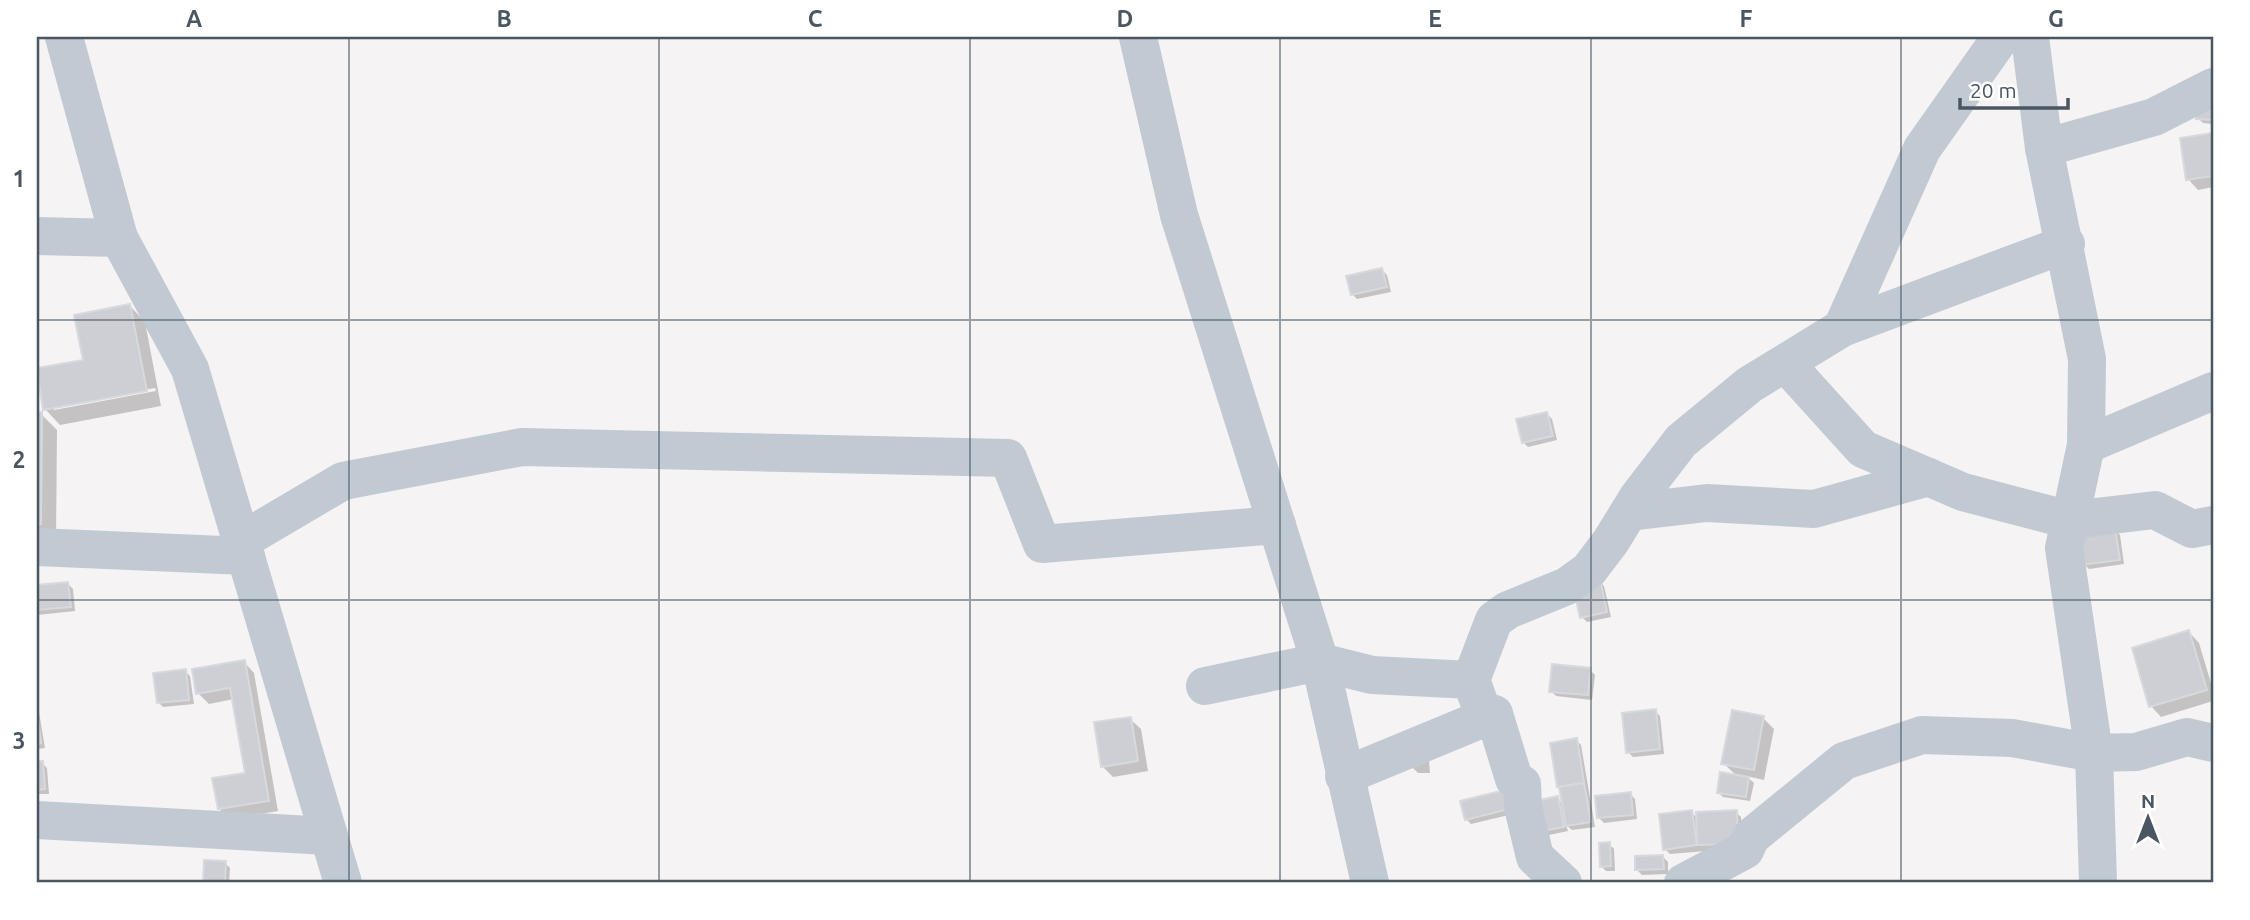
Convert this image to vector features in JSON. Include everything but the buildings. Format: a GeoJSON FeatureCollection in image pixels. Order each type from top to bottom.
{"type":"FeatureCollection","features":[{"type":"Feature","properties":{"kind":"street"},"geometry":{"type":"LineString","coordinates":[[64,37],[119,238],[190,369],[343,883]]}},
{"type":"Feature","properties":{"kind":"street"},"geometry":{"type":"LineString","coordinates":[[1138,37],[1179,215],[1320,662],[1370,883]]}},
{"type":"Feature","properties":{"kind":"street"},"geometry":{"type":"LineString","coordinates":[[1842,327],[1922,149],[2001,37]]}},
{"type":"Feature","properties":{"kind":"street"},"geometry":{"type":"LineString","coordinates":[[2030,37],[2044,148],[2066,244],[2087,359],[2085,445],[2064,548],[2094,753],[2098,883]]}},
{"type":"Feature","properties":{"kind":"street"},"geometry":{"type":"LineString","coordinates":[[2044,148],[2154,117],[2213,88]]}},
{"type":"Feature","properties":{"kind":"street"},"geometry":{"type":"LineString","coordinates":[[37,236],[119,238]]}},
{"type":"Feature","properties":{"kind":"street"},"geometry":{"type":"LineString","coordinates":[[1494,714],[1482,710],[1471,680],[1494,620],[1508,610],[1567,586],[1589,570],[1681,441],[1739,393],[1842,327],[2066,244]]}},
{"type":"Feature","properties":{"kind":"street"},"geometry":{"type":"LineString","coordinates":[[1786,364],[1863,449],[1963,492],[2070,520],[2155,510],[2192,529],[2213,525]]}},
{"type":"Feature","properties":{"kind":"street"},"geometry":{"type":"LineString","coordinates":[[2085,445],[2213,391]]}},
{"type":"Feature","properties":{"kind":"street"},"geometry":{"type":"LineString","coordinates":[[37,547],[243,549],[343,481],[522,447],[1008,458],[1042,544],[1278,525]]}},
{"type":"Feature","properties":{"kind":"street"},"geometry":{"type":"LineString","coordinates":[[1629,512],[1707,502],[1814,509],[1929,477]]}},
{"type":"Feature","properties":{"kind":"street"},"geometry":{"type":"LineString","coordinates":[[1205,687],[1320,662],[1372,674],[1471,680]]}},
{"type":"Feature","properties":{"kind":"street"},"geometry":{"type":"LineString","coordinates":[[1344,776],[1494,714]]}},
{"type":"Feature","properties":{"kind":"street"},"geometry":{"type":"LineString","coordinates":[[1494,714],[1514,779],[1522,784],[1523,807],[1535,857],[1563,883]]}},
{"type":"Feature","properties":{"kind":"street"},"geometry":{"type":"LineString","coordinates":[[1683,883],[1745,849],[1751,837],[1844,761],[1922,735],[2012,738],[2094,753],[2137,752],[2187,737],[2213,744]]}},
{"type":"Feature","properties":{"kind":"street"},"geometry":{"type":"LineString","coordinates":[[37,820],[329,836]]}}]}
